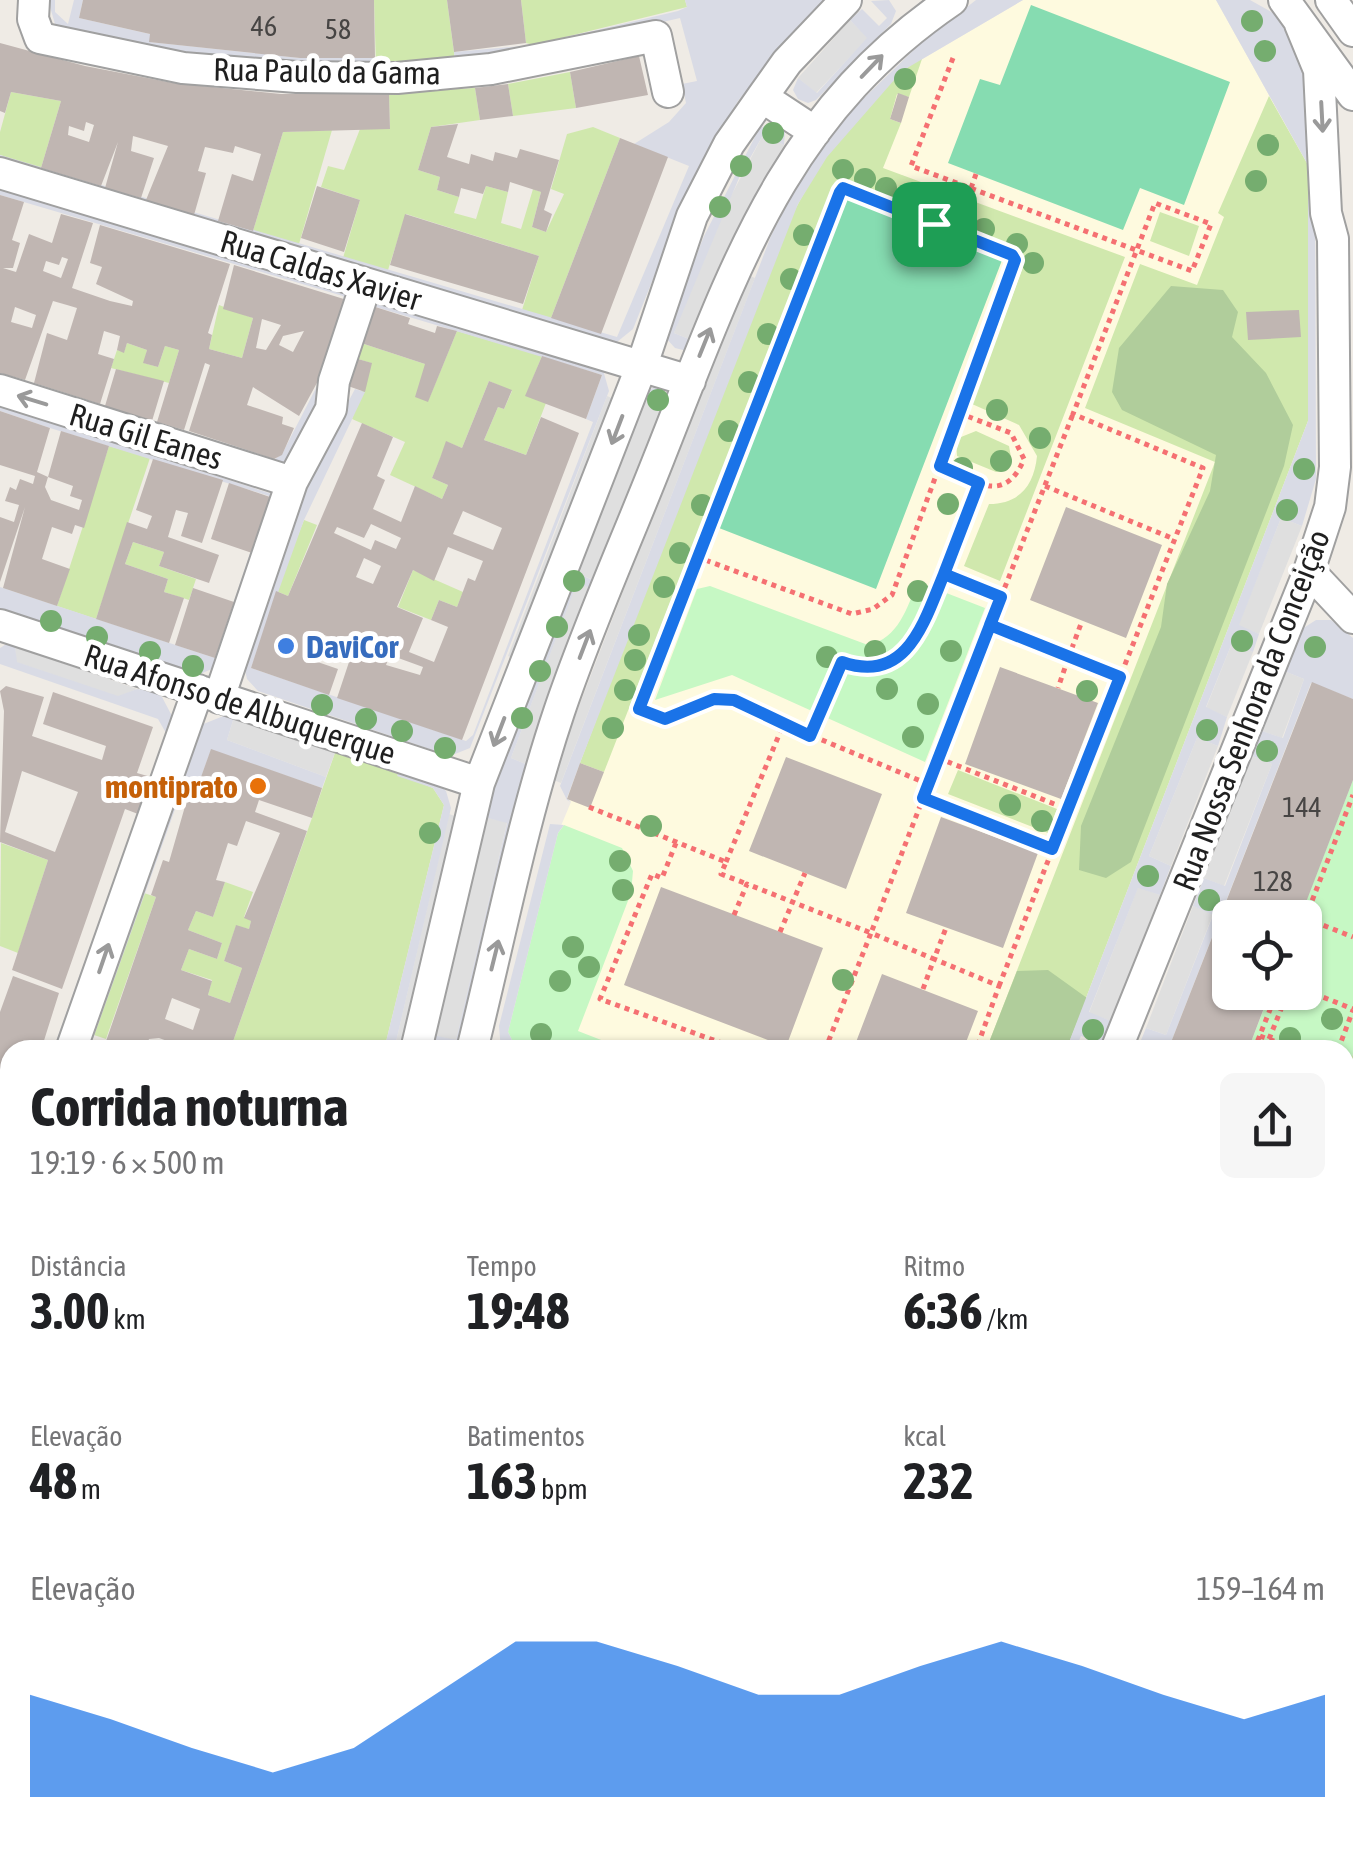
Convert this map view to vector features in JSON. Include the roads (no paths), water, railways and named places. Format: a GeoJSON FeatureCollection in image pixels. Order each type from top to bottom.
{"type":"FeatureCollection","features":[{"type":"Feature","properties":{"kind":"street","name":"Rua Paulo da Gama"},"geometry":{"type":"LineString","coordinates":[[34,0],[33,19],[40,38],[183,68],[297,77],[397,78],[491,69],[656,36],[668,92]]}},
{"type":"Feature","properties":{"kind":"street"},"geometry":{"type":"LineString","coordinates":[[418,1040],[479,783],[642,365],[692,216],[729,144],[762,97],[787,62],[846,0]]}},
{"type":"Feature","properties":{"kind":"street"},"geometry":{"type":"LineString","coordinates":[[1331,0],[1353,32]]}},
{"type":"Feature","properties":{"kind":"street"},"geometry":{"type":"LineString","coordinates":[[475,1040],[559,712],[764,205],[815,132],[856,83],[931,6]]}},
{"type":"Feature","properties":{"kind":"street"},"geometry":{"type":"LineString","coordinates":[[1292,12],[1353,95]]}},
{"type":"Feature","properties":{"kind":"street","name":"Rua Nossa Senhora da Conceição"},"geometry":{"type":"LineString","coordinates":[[1120,1040],[1309,571],[1330,507],[1345,370],[1333,239],[1326,212],[1319,70],[1292,12]]}},
{"type":"Feature","properties":{"kind":"street"},"geometry":{"type":"LineString","coordinates":[[762,97],[815,132]]}},
{"type":"Feature","properties":{"kind":"street","name":"Rua Caldas Xavier"},"geometry":{"type":"LineString","coordinates":[[0,174],[690,382]]}},
{"type":"Feature","properties":{"kind":"street"},"geometry":{"type":"LineString","coordinates":[[1333,239],[1353,205]]}},
{"type":"Feature","properties":{"kind":"street"},"geometry":{"type":"LineString","coordinates":[[75,1040],[292,482],[331,409],[334,381],[366,284]]}},
{"type":"Feature","properties":{"kind":"street","name":"Rua Gil Eanes"},"geometry":{"type":"LineString","coordinates":[[0,390],[292,482]]}},
{"type":"Feature","properties":{"kind":"street"},"geometry":{"type":"LineString","coordinates":[[1309,571],[1353,618]]}},
{"type":"Feature","properties":{"kind":"street","name":"Rua Afonso de Albuquerque"},"geometry":{"type":"LineString","coordinates":[[0,625],[479,783]]}},
{"type":"Feature","properties":{"kind":"place","name":"DaviCor"},"geometry":{"type":"Point","coordinates":[286,646]}},
{"type":"Feature","properties":{"kind":"place","name":"montiprato"},"geometry":{"type":"Point","coordinates":[258,786]}}]}
